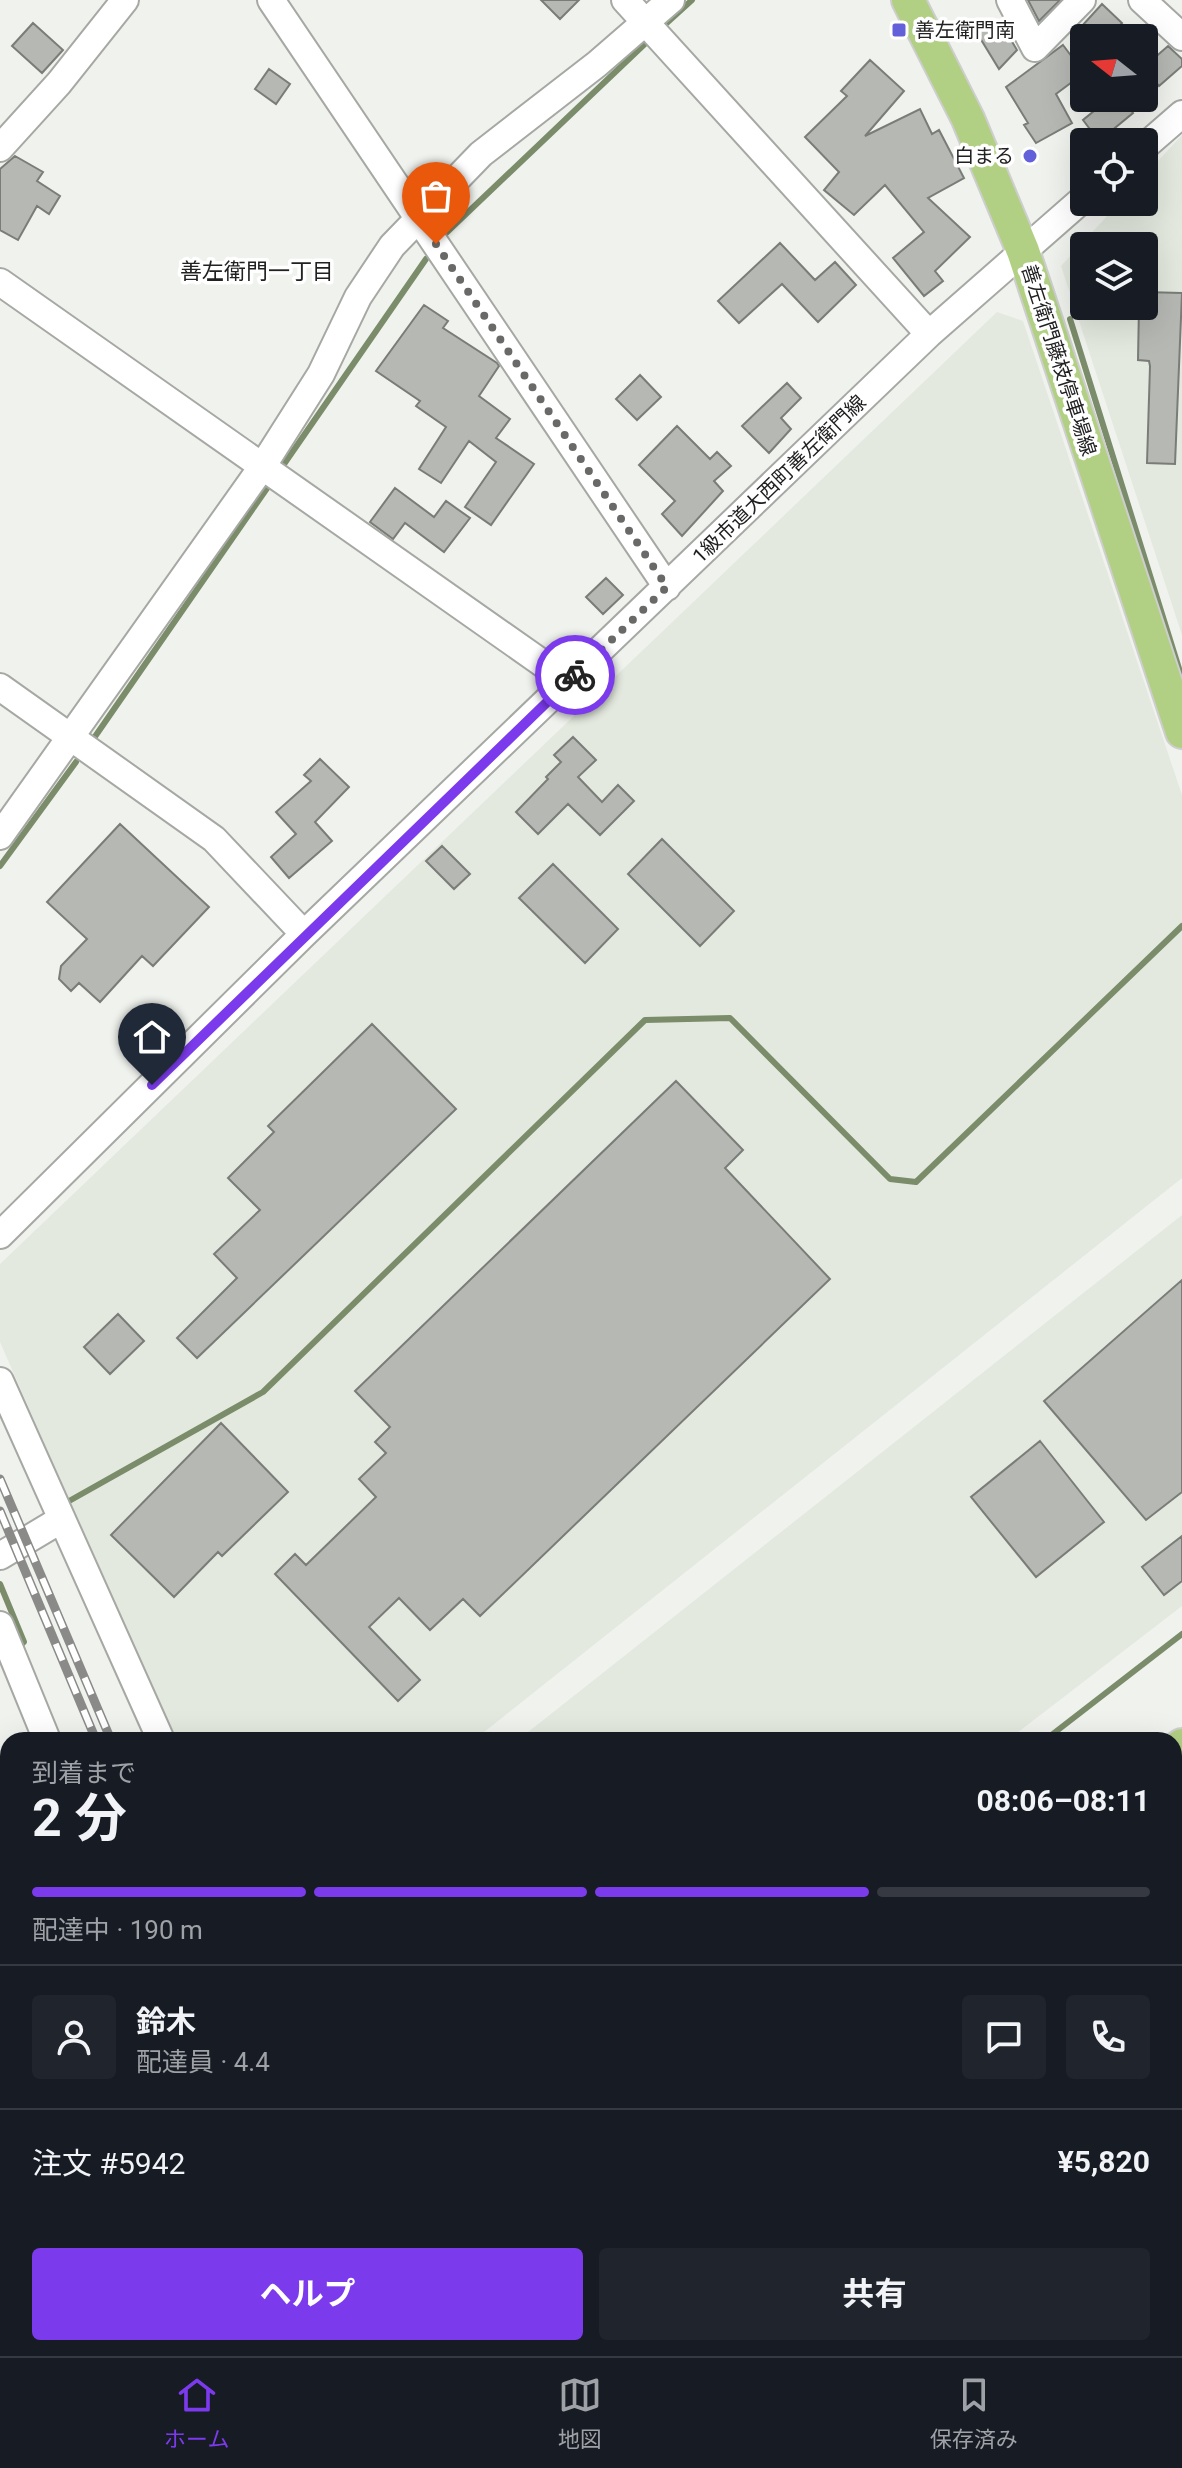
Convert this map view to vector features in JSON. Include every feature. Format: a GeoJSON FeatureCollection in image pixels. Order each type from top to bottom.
{"type":"FeatureCollection","features":[{"type":"Feature","properties":{"kind":"main road","name":"善左衛門藤枝停車場線"},"geometry":{"type":"LineString","coordinates":[[908,0],[968,119],[1023,251],[1182,732]]}},
{"type":"Feature","properties":{"kind":"street"},"geometry":{"type":"LineString","coordinates":[[0,148],[59,83],[125,0]]}},
{"type":"Feature","properties":{"kind":"street"},"geometry":{"type":"LineString","coordinates":[[271,0],[667,587]]}},
{"type":"Feature","properties":{"kind":"street"},"geometry":{"type":"LineString","coordinates":[[625,0],[929,334]]}},
{"type":"Feature","properties":{"kind":"street"},"geometry":{"type":"LineString","coordinates":[[0,836],[262,467],[321,374],[358,297],[392,246],[481,154],[653,31],[671,0]]}},
{"type":"Feature","properties":{"kind":"street"},"geometry":{"type":"LineString","coordinates":[[1010,0],[1035,48],[1082,0]]}},
{"type":"Feature","properties":{"kind":"street"},"geometry":{"type":"LineString","coordinates":[[1142,0],[1182,37]]}},
{"type":"Feature","properties":{"kind":"street"},"geometry":{"type":"LineString","coordinates":[[1158,135],[1182,114]]}},
{"type":"Feature","properties":{"kind":"street","name":"1級市道大西町善左衛門線"},"geometry":{"type":"LineString","coordinates":[[0,1235],[304,934],[929,334],[1070,210]]}},
{"type":"Feature","properties":{"kind":"street"},"geometry":{"type":"LineString","coordinates":[[0,282],[569,682]]}},
{"type":"Feature","properties":{"kind":"street"},"geometry":{"type":"LineString","coordinates":[[0,687],[214,839],[304,934]]}},
{"type":"Feature","properties":{"kind":"street"},"geometry":{"type":"LineString","coordinates":[[0,1381],[157,1732]]}},
{"type":"Feature","properties":{"kind":"street"},"geometry":{"type":"LineString","coordinates":[[0,1556],[62,1519]]}},
{"type":"Feature","properties":{"kind":"street"},"geometry":{"type":"LineString","coordinates":[[0,1625],[44,1732]]}},
{"type":"Feature","properties":{"kind":"shaded area"},"geometry":{"type":"Polygon","coordinates":[[[1182,135],[1182,635],[1079,320],[1158,320],[1158,232],[1092,232],[1107,216],[1158,216],[1158,161],[1182,135]]]}},
{"type":"Feature","properties":{"kind":"shaded area"},"geometry":{"type":"Polygon","coordinates":[[[1070,256],[1070,293],[1061,266],[1070,256]]]}},
{"type":"Feature","properties":{"kind":"shaded area"},"geometry":{"type":"Polygon","coordinates":[[[997,312],[1023,321],[1182,795],[1182,1178],[484,1732],[171,1732],[0,1342],[0,1264],[997,312]]]}},
{"type":"Feature","properties":{"kind":"shaded area"},"geometry":{"type":"Polygon","coordinates":[[[1182,1215],[1182,1606],[1018,1732],[528,1732],[1182,1215]]]}},
{"type":"Feature","properties":{"kind":"building"},"geometry":{"type":"Polygon","coordinates":[[[541,0],[579,0],[560,19],[541,0]]]}},
{"type":"Feature","properties":{"kind":"building"},"geometry":{"type":"Polygon","coordinates":[[[1028,0],[1060,0],[1039,21],[1028,0]]]}},
{"type":"Feature","properties":{"kind":"building"},"geometry":{"type":"Polygon","coordinates":[[[1102,4],[1122,23],[1121,24],[1084,24],[1102,4]]]}},
{"type":"Feature","properties":{"kind":"building"},"geometry":{"type":"Polygon","coordinates":[[[999,20],[1017,50],[999,69],[977,33],[999,20]]]}},
{"type":"Feature","properties":{"kind":"building"},"geometry":{"type":"Polygon","coordinates":[[[33,23],[63,50],[42,73],[12,46],[33,23]]]}},
{"type":"Feature","properties":{"kind":"building"},"geometry":{"type":"Polygon","coordinates":[[[1063,45],[1070,54],[1070,84],[1056,94],[1072,123],[1036,143],[1006,87],[1063,45]]]}},
{"type":"Feature","properties":{"kind":"building"},"geometry":{"type":"Polygon","coordinates":[[[1168,46],[1182,59],[1182,66],[1159,86],[1158,85],[1158,55],[1168,46]]]}},
{"type":"Feature","properties":{"kind":"building"},"geometry":{"type":"Polygon","coordinates":[[[870,60],[904,91],[865,136],[920,109],[932,134],[939,130],[964,178],[928,198],[970,237],[935,271],[943,281],[924,296],[893,258],[924,232],[885,185],[854,215],[824,190],[839,172],[805,137],[847,96],[841,91],[870,60]]]}},
{"type":"Feature","properties":{"kind":"building"},"geometry":{"type":"Polygon","coordinates":[[[269,69],[290,84],[276,104],[255,89],[269,69]]]}},
{"type":"Feature","properties":{"kind":"building"},"geometry":{"type":"Polygon","coordinates":[[[1093,112],[1133,113],[1115,128],[1089,128],[1083,120],[1093,112]]]}},
{"type":"Feature","properties":{"kind":"building"},"geometry":{"type":"Polygon","coordinates":[[[15,156],[43,172],[37,181],[60,196],[49,214],[37,206],[18,240],[0,230],[0,169],[15,156]]]}},
{"type":"Feature","properties":{"kind":"building"},"geometry":{"type":"Polygon","coordinates":[[[780,243],[815,280],[835,262],[856,285],[818,322],[782,284],[739,323],[718,301],[780,243]]]}},
{"type":"Feature","properties":{"kind":"building"},"geometry":{"type":"Polygon","coordinates":[[[1158,292],[1182,293],[1175,464],[1147,463],[1150,366],[1149,361],[1138,360],[1139,320],[1158,320],[1158,292]]]}},
{"type":"Feature","properties":{"kind":"building"},"geometry":{"type":"Polygon","coordinates":[[[424,305],[448,321],[443,328],[497,363],[499,366],[479,396],[510,419],[496,438],[534,464],[491,525],[465,507],[496,462],[469,441],[441,483],[419,469],[446,427],[416,406],[420,401],[376,371],[424,305]]]}},
{"type":"Feature","properties":{"kind":"building"},"geometry":{"type":"Polygon","coordinates":[[[640,375],[661,397],[637,420],[616,399],[640,375]]]}},
{"type":"Feature","properties":{"kind":"building"},"geometry":{"type":"Polygon","coordinates":[[[787,383],[801,398],[781,418],[791,429],[769,453],[742,426],[787,383]]]}},
{"type":"Feature","properties":{"kind":"building"},"geometry":{"type":"Polygon","coordinates":[[[677,426],[710,459],[717,452],[731,466],[714,481],[723,491],[682,536],[662,514],[675,501],[639,465],[677,426]]]}},
{"type":"Feature","properties":{"kind":"building"},"geometry":{"type":"Polygon","coordinates":[[[395,488],[434,517],[446,501],[470,518],[444,552],[405,523],[393,539],[370,522],[395,488]]]}},
{"type":"Feature","properties":{"kind":"building"},"geometry":{"type":"Polygon","coordinates":[[[606,578],[623,595],[603,614],[586,597],[606,578]]]}},
{"type":"Feature","properties":{"kind":"building"},"geometry":{"type":"Polygon","coordinates":[[[573,737],[596,760],[578,777],[602,802],[618,785],[634,801],[600,835],[568,804],[538,834],[516,812],[561,762],[554,755],[573,737]]]}},
{"type":"Feature","properties":{"kind":"building"},"geometry":{"type":"Polygon","coordinates":[[[320,759],[349,787],[315,822],[332,841],[289,878],[271,857],[296,834],[276,812],[311,781],[304,775],[320,759]]]}},
{"type":"Feature","properties":{"kind":"building"},"geometry":{"type":"Polygon","coordinates":[[[120,824],[209,907],[153,966],[142,956],[100,1002],[79,983],[71,991],[59,979],[61,966],[87,939],[47,902],[120,824]]]}},
{"type":"Feature","properties":{"kind":"building"},"geometry":{"type":"Polygon","coordinates":[[[662,839],[734,911],[700,946],[628,874],[662,839]]]}},
{"type":"Feature","properties":{"kind":"building"},"geometry":{"type":"Polygon","coordinates":[[[442,846],[470,874],[454,889],[426,861],[442,846]]]}},
{"type":"Feature","properties":{"kind":"building"},"geometry":{"type":"Polygon","coordinates":[[[553,864],[618,929],[585,963],[519,898],[553,864]]]}},
{"type":"Feature","properties":{"kind":"building"},"geometry":{"type":"Polygon","coordinates":[[[372,1024],[456,1109],[197,1358],[177,1338],[237,1278],[214,1254],[260,1210],[228,1178],[274,1132],[268,1126],[372,1024]]]}},
{"type":"Feature","properties":{"kind":"building"},"geometry":{"type":"Polygon","coordinates":[[[676,1081],[743,1150],[725,1168],[830,1279],[480,1616],[463,1599],[430,1630],[399,1598],[369,1627],[420,1680],[398,1701],[275,1574],[295,1554],[306,1565],[376,1497],[359,1479],[386,1453],[375,1442],[390,1427],[355,1391],[676,1081]]]}},
{"type":"Feature","properties":{"kind":"building"},"geometry":{"type":"Polygon","coordinates":[[[1182,1280],[1182,1492],[1146,1520],[1044,1401],[1182,1280]]]}},
{"type":"Feature","properties":{"kind":"building"},"geometry":{"type":"Polygon","coordinates":[[[118,1314],[144,1341],[110,1374],[84,1347],[118,1314]]]}},
{"type":"Feature","properties":{"kind":"building"},"geometry":{"type":"Polygon","coordinates":[[[221,1423],[288,1492],[222,1556],[218,1552],[174,1597],[111,1535],[221,1423]]]}},
{"type":"Feature","properties":{"kind":"building"},"geometry":{"type":"Polygon","coordinates":[[[1040,1441],[1104,1522],[1036,1577],[971,1497],[1040,1441]]]}},
{"type":"Feature","properties":{"kind":"building"},"geometry":{"type":"Polygon","coordinates":[[[1182,1536],[1182,1581],[1164,1595],[1142,1567],[1182,1536]]]}},
{"type":"Feature","properties":{"kind":"waterway"},"geometry":{"type":"LineString","coordinates":[[659,30],[692,0]]}},
{"type":"Feature","properties":{"kind":"waterway"},"geometry":{"type":"LineString","coordinates":[[445,234],[651,38]]}},
{"type":"Feature","properties":{"kind":"waterway"},"geometry":{"type":"LineString","coordinates":[[282,467],[426,259]]}},
{"type":"Feature","properties":{"kind":"waterway"},"geometry":{"type":"LineString","coordinates":[[1070,320],[1182,678]]}},
{"type":"Feature","properties":{"kind":"waterway"},"geometry":{"type":"LineString","coordinates":[[94,738],[270,484]]}},
{"type":"Feature","properties":{"kind":"waterway"},"geometry":{"type":"LineString","coordinates":[[0,866],[76,762]]}},
{"type":"Feature","properties":{"kind":"waterway"},"geometry":{"type":"LineString","coordinates":[[62,1505],[263,1392],[645,1020],[730,1018],[890,1179],[916,1182],[1182,926]]}},
{"type":"Feature","properties":{"kind":"waterway"},"geometry":{"type":"LineString","coordinates":[[0,1584],[24,1642],[16,1650]]}},
{"type":"Feature","properties":{"kind":"waterway"},"geometry":{"type":"LineString","coordinates":[[1055,1732],[1182,1634]]}},
{"type":"Feature","properties":{"kind":"railway"},"geometry":{"type":"LineString","coordinates":[[0,1479],[108,1732]]}},
{"type":"Feature","properties":{"kind":"railway"},"geometry":{"type":"LineString","coordinates":[[0,1511],[93,1732]]}},
{"type":"Feature","properties":{"kind":"way so far"},"geometry":{"type":"LineString","coordinates":[[436,244],[667,587],[575,675]]}},
{"type":"Feature","properties":{"kind":"place","name":"善左衛門南"},"geometry":{"type":"Point","coordinates":[899,30]}},
{"type":"Feature","properties":{"kind":"place","name":"白まる"},"geometry":{"type":"Point","coordinates":[1030,156]}},
{"type":"Feature","properties":{"kind":"district","name":"善左衛門一丁目"},"geometry":{"type":"Point","coordinates":[257,271]}},
{"type":"Feature","properties":{"kind":"route"},"geometry":{"type":"LineString","coordinates":[[152,1085],[304,934],[575,675]]}}]}
